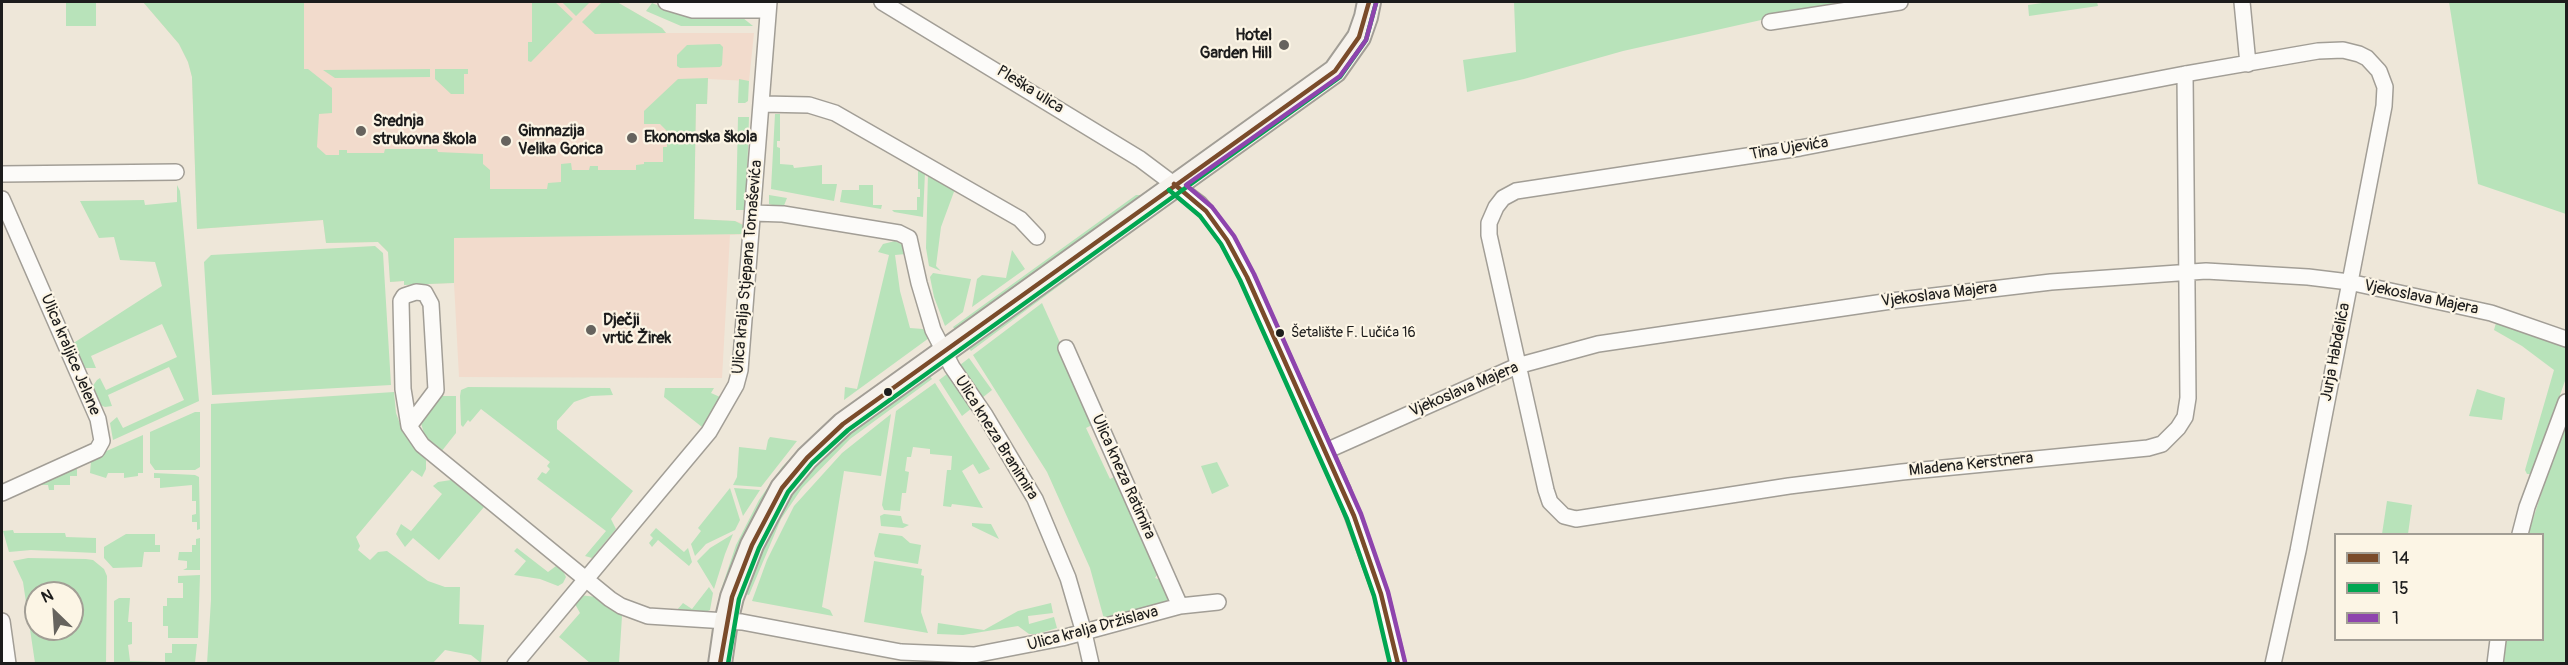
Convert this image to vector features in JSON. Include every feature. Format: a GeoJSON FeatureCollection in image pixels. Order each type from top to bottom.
{"type":"FeatureCollection","features":[{"type":"Feature","properties":{"kind":"main road"},"geometry":{"type":"LineString","coordinates":[[720,663],[726,622],[737,580],[773,504],[793,474],[843,424],[1174,184],[1335,71],[1359,37],[1369,2]]}},
{"type":"Feature","properties":{"kind":"street","name":"Ulica kralja Stjepana Tomaševića"},"geometry":{"type":"LineString","coordinates":[[515,663],[709,432],[736,385],[740,370],[763,104],[769,6],[693,10],[666,2]]}},
{"type":"Feature","properties":{"kind":"street","name":"Pleška ulica"},"geometry":{"type":"LineString","coordinates":[[882,2],[1140,159],[1200,204],[1233,250],[1326,451],[1369,556],[1384,601],[1398,663]]}},
{"type":"Feature","properties":{"kind":"street"},"geometry":{"type":"LineString","coordinates":[[1770,22],[1900,2]]}},
{"type":"Feature","properties":{"kind":"street"},"geometry":{"type":"LineString","coordinates":[[2242,2],[2248,64]]}},
{"type":"Feature","properties":{"kind":"street","name":"Jurja Habdelića"},"geometry":{"type":"LineString","coordinates":[[2248,64],[2318,51],[2353,51],[2367,58],[2379,71],[2383,80],[2384,106],[2298,551],[2273,663]]}},
{"type":"Feature","properties":{"kind":"street","name":"Tina Ujevića"},"geometry":{"type":"LineString","coordinates":[[1517,366],[1489,236],[1489,223],[1503,198],[1516,191],[1800,148],[2248,64]]}},
{"type":"Feature","properties":{"kind":"street","name":"Mladena Kerstnera"},"geometry":{"type":"LineString","coordinates":[[1517,366],[1550,502],[1564,516],[1576,519],[1789,486],[2148,448],[2162,444],[2185,417],[2188,398],[2185,74]]}},
{"type":"Feature","properties":{"kind":"street"},"geometry":{"type":"LineString","coordinates":[[763,104],[809,105],[835,112],[1020,219],[1037,237]]}},
{"type":"Feature","properties":{"kind":"street"},"geometry":{"type":"LineString","coordinates":[[2,174],[176,172]]}},
{"type":"Feature","properties":{"kind":"street","name":"Ulica kraljice Jelene"},"geometry":{"type":"LineString","coordinates":[[2,199],[98,419],[102,441],[97,450],[2,493]]}},
{"type":"Feature","properties":{"kind":"street","name":"Ulica kneza Branimira"},"geometry":{"type":"LineString","coordinates":[[753,213],[783,214],[904,235],[911,243],[924,304],[933,330],[943,351],[990,422],[1035,499],[1068,578],[1091,663]]}},
{"type":"Feature","properties":{"kind":"street","name":"Vjekoslava Majera"},"geometry":{"type":"LineString","coordinates":[[1326,451],[1517,366],[1598,344],[1902,299],[2051,282],[2187,272],[2242,271],[2349,282],[2491,313],[2566,339]]}},
{"type":"Feature","properties":{"kind":"street"},"geometry":{"type":"LineString","coordinates":[[409,426],[436,390],[431,304],[425,293],[416,292],[404,296],[401,302],[403,389],[409,426],[422,445],[586,580]]}},
{"type":"Feature","properties":{"kind":"street","name":"Ulica kneza Ratimira"},"geometry":{"type":"LineString","coordinates":[[1066,348],[1180,606]]}},
{"type":"Feature","properties":{"kind":"street"},"geometry":{"type":"LineString","coordinates":[[2520,533],[2527,507],[2566,402]]}},
{"type":"Feature","properties":{"kind":"street","name":"Ulica kralja Držislava"},"geometry":{"type":"LineString","coordinates":[[586,580],[610,599],[635,612],[663,618],[742,622],[902,658],[981,655],[1084,633],[1180,606],[1218,602]]}},
{"type":"Feature","properties":{"kind":"street"},"geometry":{"type":"LineString","coordinates":[[2,621],[8,663]]}},
{"type":"Feature","properties":{"kind":"street"},"geometry":{"type":"LineString","coordinates":[[2495,663],[2498,641]]}},
{"type":"Feature","properties":{"kind":"shaded area"},"geometry":{"type":"Polygon","coordinates":[[[143,2],[617,2],[662,28],[666,33],[754,33],[749,81],[708,79],[707,104],[696,104],[694,219],[735,221],[742,223],[747,234],[730,235],[722,378],[459,377],[454,283],[404,285],[404,281],[390,282],[388,252],[378,242],[326,243],[323,220],[197,229],[192,77],[179,44],[143,2]]]}},
{"type":"Feature","properties":{"kind":"green space"},"geometry":{"type":"Polygon","coordinates":[[[66,2],[96,2],[96,26],[66,26],[66,2]]]}},
{"type":"Feature","properties":{"kind":"green space"},"geometry":{"type":"Polygon","coordinates":[[[143,2],[304,2],[304,69],[308,69],[332,88],[332,113],[319,114],[317,147],[326,155],[339,155],[339,150],[347,150],[347,153],[384,153],[385,149],[437,149],[438,152],[483,154],[483,164],[490,170],[490,189],[547,189],[548,183],[561,182],[561,164],[571,163],[572,170],[589,170],[590,166],[598,166],[598,170],[636,170],[636,165],[644,164],[644,162],[663,162],[663,147],[667,147],[667,143],[670,142],[670,134],[660,124],[644,124],[644,111],[678,79],[708,78],[707,104],[696,104],[694,219],[735,221],[745,226],[747,234],[454,238],[454,283],[404,285],[404,281],[390,282],[388,252],[378,242],[326,243],[323,220],[197,229],[192,77],[179,44],[143,2]]]}},
{"type":"Feature","properties":{"kind":"green space"},"geometry":{"type":"Polygon","coordinates":[[[528,2],[555,2],[573,19],[531,62],[528,61],[528,42],[532,42],[532,3],[528,2]]]}},
{"type":"Feature","properties":{"kind":"green space"},"geometry":{"type":"Polygon","coordinates":[[[562,2],[590,2],[576,16],[562,2]]]}},
{"type":"Feature","properties":{"kind":"green space"},"geometry":{"type":"Polygon","coordinates":[[[602,2],[617,2],[662,28],[666,33],[595,34],[582,22],[602,2]]]}},
{"type":"Feature","properties":{"kind":"green space"},"geometry":{"type":"Polygon","coordinates":[[[1514,2],[1871,2],[1770,18],[1623,51],[1524,79],[1467,92],[1463,60],[1516,52],[1514,2]]]}},
{"type":"Feature","properties":{"kind":"green space"},"geometry":{"type":"Polygon","coordinates":[[[2049,2],[2097,2],[2098,6],[2029,16],[2028,5],[2049,2]]]}},
{"type":"Feature","properties":{"kind":"green space"},"geometry":{"type":"Polygon","coordinates":[[[2449,2],[2566,2],[2566,214],[2478,184],[2449,2]]]}},
{"type":"Feature","properties":{"kind":"green space"},"geometry":{"type":"Polygon","coordinates":[[[652,3],[679,14],[743,18],[753,26],[681,26],[646,11],[652,3]]]}},
{"type":"Feature","properties":{"kind":"green space"},"geometry":{"type":"Polygon","coordinates":[[[720,44],[723,47],[720,67],[680,68],[677,66],[677,55],[687,45],[720,44]]]}},
{"type":"Feature","properties":{"kind":"green space"},"geometry":{"type":"Polygon","coordinates":[[[430,69],[430,77],[335,78],[323,70],[430,69]]]}},
{"type":"Feature","properties":{"kind":"green space"},"geometry":{"type":"Polygon","coordinates":[[[435,69],[468,69],[468,74],[464,74],[464,94],[451,94],[435,79],[435,69]]]}},
{"type":"Feature","properties":{"kind":"green space"},"geometry":{"type":"Polygon","coordinates":[[[739,79],[749,81],[748,101],[745,103],[738,103],[739,79]]]}},
{"type":"Feature","properties":{"kind":"green space"},"geometry":{"type":"Polygon","coordinates":[[[775,114],[780,114],[780,141],[777,141],[777,147],[780,148],[780,164],[793,165],[794,168],[822,165],[822,184],[837,184],[834,201],[771,189],[775,114]]]}},
{"type":"Feature","properties":{"kind":"green space"},"geometry":{"type":"Polygon","coordinates":[[[738,117],[749,117],[746,210],[736,210],[738,117]]]}},
{"type":"Feature","properties":{"kind":"green space"},"geometry":{"type":"Polygon","coordinates":[[[918,168],[925,172],[923,217],[894,212],[892,210],[917,210],[917,197],[920,197],[918,168]]]}},
{"type":"Feature","properties":{"kind":"green space"},"geometry":{"type":"Polygon","coordinates":[[[928,173],[955,189],[941,227],[936,266],[941,271],[929,266],[926,248],[928,173]]]}},
{"type":"Feature","properties":{"kind":"green space"},"geometry":{"type":"Polygon","coordinates":[[[177,185],[180,191],[199,401],[113,440],[110,423],[117,417],[123,428],[184,400],[169,367],[108,395],[112,406],[105,407],[98,404],[92,387],[100,378],[106,390],[177,357],[162,324],[91,356],[96,368],[84,368],[72,344],[162,286],[155,262],[120,260],[114,237],[99,238],[80,201],[144,200],[145,205],[177,202],[177,185]]]}},
{"type":"Feature","properties":{"kind":"green space"},"geometry":{"type":"Polygon","coordinates":[[[859,185],[873,185],[873,205],[882,205],[881,209],[840,202],[842,190],[859,190],[859,185]]]}},
{"type":"Feature","properties":{"kind":"green space"},"geometry":{"type":"Polygon","coordinates":[[[769,195],[787,198],[783,208],[769,204],[769,195]]]}},
{"type":"Feature","properties":{"kind":"green space"},"geometry":{"type":"Polygon","coordinates":[[[1136,195],[1142,195],[956,331],[953,327],[1136,195]]]}},
{"type":"Feature","properties":{"kind":"green space"},"geometry":{"type":"Polygon","coordinates":[[[895,241],[903,245],[906,254],[895,255],[900,291],[910,328],[923,329],[929,338],[844,400],[845,387],[857,389],[889,255],[878,252],[883,244],[895,241]]]}},
{"type":"Feature","properties":{"kind":"green space"},"geometry":{"type":"Polygon","coordinates":[[[1107,244],[1110,248],[971,351],[967,346],[1107,244]]]}},
{"type":"Feature","properties":{"kind":"green space"},"geometry":{"type":"Polygon","coordinates":[[[375,246],[383,253],[391,385],[212,395],[204,262],[211,255],[375,246]]]}},
{"type":"Feature","properties":{"kind":"green space"},"geometry":{"type":"Polygon","coordinates":[[[1012,250],[1025,269],[972,307],[977,279],[982,275],[1006,278],[1012,250]]]}},
{"type":"Feature","properties":{"kind":"green space"},"geometry":{"type":"Polygon","coordinates":[[[933,273],[971,279],[963,312],[945,326],[934,297],[930,277],[933,273]]]}},
{"type":"Feature","properties":{"kind":"green space"},"geometry":{"type":"Polygon","coordinates":[[[1042,303],[1060,343],[1058,345],[1082,396],[1080,400],[1092,425],[1086,428],[1110,479],[1118,475],[1159,572],[1155,578],[1161,580],[1168,600],[1166,603],[1104,619],[1090,568],[1047,472],[973,355],[1042,303]]]}},
{"type":"Feature","properties":{"kind":"green space"},"geometry":{"type":"Polygon","coordinates":[[[2497,319],[2566,347],[2566,378],[2532,474],[2527,474],[2525,470],[2554,370],[2522,346],[2494,330],[2497,319]]]}},
{"type":"Feature","properties":{"kind":"green space"},"geometry":{"type":"Polygon","coordinates":[[[969,358],[992,390],[982,398],[960,365],[969,358]]]}},
{"type":"Feature","properties":{"kind":"green space"},"geometry":{"type":"Polygon","coordinates":[[[928,373],[932,379],[850,439],[802,488],[781,519],[749,595],[741,593],[789,493],[834,444],[928,373]]]}},
{"type":"Feature","properties":{"kind":"green space"},"geometry":{"type":"Polygon","coordinates":[[[947,374],[972,408],[962,416],[939,380],[947,374]]]}},
{"type":"Feature","properties":{"kind":"green space"},"geometry":{"type":"Polygon","coordinates":[[[935,383],[990,469],[979,474],[973,464],[962,471],[983,508],[952,504],[951,507],[943,506],[947,470],[951,470],[952,456],[930,454],[930,449],[913,447],[911,457],[907,457],[905,471],[909,472],[906,493],[902,493],[900,511],[884,510],[882,505],[896,411],[935,383]]]}},
{"type":"Feature","properties":{"kind":"green space"},"geometry":{"type":"Polygon","coordinates":[[[468,387],[610,388],[613,395],[591,396],[574,402],[557,421],[557,429],[633,491],[611,519],[616,529],[592,558],[585,556],[606,531],[537,479],[542,472],[546,474],[550,469],[547,466],[550,462],[481,409],[470,422],[468,420],[463,427],[461,425],[461,390],[468,387]]]}},
{"type":"Feature","properties":{"kind":"green space"},"geometry":{"type":"Polygon","coordinates":[[[665,388],[714,388],[711,393],[720,397],[702,427],[664,397],[665,388]]]}},
{"type":"Feature","properties":{"kind":"green space"},"geometry":{"type":"Polygon","coordinates":[[[2477,389],[2505,398],[2502,420],[2469,416],[2477,389]]]}},
{"type":"Feature","properties":{"kind":"green space"},"geometry":{"type":"Polygon","coordinates":[[[394,392],[396,413],[403,432],[426,460],[426,469],[422,477],[412,470],[356,537],[360,546],[358,550],[370,560],[378,552],[387,551],[428,581],[445,587],[460,587],[459,624],[484,625],[481,663],[471,655],[445,650],[433,663],[207,664],[211,600],[211,404],[394,392]]]}},
{"type":"Feature","properties":{"kind":"green space"},"geometry":{"type":"Polygon","coordinates":[[[441,396],[456,396],[456,433],[441,452],[425,437],[421,423],[427,411],[441,396]]]}},
{"type":"Feature","properties":{"kind":"green space"},"geometry":{"type":"Polygon","coordinates":[[[195,412],[200,412],[200,467],[195,470],[155,470],[150,463],[150,432],[195,412]]]}},
{"type":"Feature","properties":{"kind":"green space"},"geometry":{"type":"Polygon","coordinates":[[[891,414],[881,476],[844,471],[822,607],[830,610],[833,616],[752,601],[767,560],[794,506],[842,453],[891,414]]]}},
{"type":"Feature","properties":{"kind":"green space"},"geometry":{"type":"Polygon","coordinates":[[[2566,419],[2566,663],[2504,664],[2505,641],[2544,641],[2544,533],[2528,533],[2566,419]]]}},
{"type":"Feature","properties":{"kind":"green space"},"geometry":{"type":"Polygon","coordinates":[[[825,424],[831,424],[724,597],[719,596],[736,545],[759,500],[782,467],[825,424]]]}},
{"type":"Feature","properties":{"kind":"green space"},"geometry":{"type":"Polygon","coordinates":[[[143,435],[143,473],[124,478],[124,473],[108,473],[106,478],[90,473],[91,461],[95,456],[143,435]]]}},
{"type":"Feature","properties":{"kind":"green space"},"geometry":{"type":"Polygon","coordinates":[[[770,437],[797,441],[761,487],[733,485],[737,477],[739,447],[766,450],[770,437]]]}},
{"type":"Feature","properties":{"kind":"green space"},"geometry":{"type":"Polygon","coordinates":[[[1217,462],[1229,486],[1212,494],[1201,466],[1217,462]]]}},
{"type":"Feature","properties":{"kind":"green space"},"geometry":{"type":"Polygon","coordinates":[[[77,463],[77,476],[70,476],[70,485],[54,485],[54,490],[49,490],[48,485],[32,485],[31,490],[16,492],[77,463]]]}},
{"type":"Feature","properties":{"kind":"green space"},"geometry":{"type":"Polygon","coordinates":[[[154,473],[199,477],[200,529],[197,530],[197,522],[192,522],[192,515],[196,514],[196,501],[192,501],[192,485],[160,488],[160,478],[154,478],[154,473]]]}},
{"type":"Feature","properties":{"kind":"green space"},"geometry":{"type":"Polygon","coordinates":[[[451,480],[484,507],[439,560],[413,538],[405,547],[396,534],[401,524],[411,531],[442,494],[433,486],[438,482],[451,480]]]}},
{"type":"Feature","properties":{"kind":"green space"},"geometry":{"type":"Polygon","coordinates":[[[730,488],[740,520],[735,530],[706,544],[695,556],[691,544],[701,531],[698,528],[730,488]]]}},
{"type":"Feature","properties":{"kind":"green space"},"geometry":{"type":"Polygon","coordinates":[[[734,488],[760,490],[743,516],[734,488]]]}},
{"type":"Feature","properties":{"kind":"green space"},"geometry":{"type":"Polygon","coordinates":[[[2387,501],[2412,505],[2408,533],[2382,533],[2387,501]]]}},
{"type":"Feature","properties":{"kind":"green space"},"geometry":{"type":"Polygon","coordinates":[[[884,514],[901,516],[903,523],[909,525],[903,528],[881,526],[880,516],[884,514]]]}},
{"type":"Feature","properties":{"kind":"green space"},"geometry":{"type":"Polygon","coordinates":[[[972,523],[991,524],[999,539],[972,526],[972,523]]]}},
{"type":"Feature","properties":{"kind":"green space"},"geometry":{"type":"Polygon","coordinates":[[[656,528],[684,552],[688,548],[692,562],[689,566],[658,540],[652,547],[649,543],[653,538],[650,535],[656,528]]]}},
{"type":"Feature","properties":{"kind":"green space"},"geometry":{"type":"Polygon","coordinates":[[[13,530],[14,533],[65,533],[66,537],[96,538],[96,553],[31,550],[9,552],[3,531],[13,530]]]}},
{"type":"Feature","properties":{"kind":"green space"},"geometry":{"type":"Polygon","coordinates":[[[879,533],[902,536],[910,543],[921,545],[918,564],[875,557],[879,533]]]}},
{"type":"Feature","properties":{"kind":"green space"},"geometry":{"type":"Polygon","coordinates":[[[126,534],[155,534],[155,545],[160,545],[160,552],[144,552],[142,567],[113,568],[104,558],[104,547],[126,534]]]}},
{"type":"Feature","properties":{"kind":"green space"},"geometry":{"type":"Polygon","coordinates":[[[733,534],[714,589],[697,561],[710,548],[733,534]]]}},
{"type":"Feature","properties":{"kind":"green space"},"geometry":{"type":"Polygon","coordinates":[[[200,538],[200,570],[183,570],[187,568],[187,561],[178,560],[179,552],[192,552],[192,545],[196,545],[196,539],[200,538]]]}},
{"type":"Feature","properties":{"kind":"green space"},"geometry":{"type":"Polygon","coordinates":[[[517,548],[548,572],[556,566],[562,569],[566,577],[563,583],[558,586],[540,579],[514,575],[526,561],[514,551],[517,548]]]}},
{"type":"Feature","properties":{"kind":"green space"},"geometry":{"type":"Polygon","coordinates":[[[28,558],[86,559],[93,560],[104,569],[107,576],[106,663],[35,663],[32,641],[84,641],[84,581],[24,581],[24,589],[13,561],[28,558]]]}},
{"type":"Feature","properties":{"kind":"green space"},"geometry":{"type":"Polygon","coordinates":[[[874,561],[922,569],[921,575],[924,576],[921,612],[928,633],[864,622],[874,561]]]}},
{"type":"Feature","properties":{"kind":"green space"},"geometry":{"type":"Polygon","coordinates":[[[200,575],[198,638],[168,638],[168,626],[163,626],[163,606],[167,606],[167,598],[183,598],[183,583],[178,583],[178,576],[200,575]]]}},
{"type":"Feature","properties":{"kind":"green space"},"geometry":{"type":"Polygon","coordinates":[[[709,587],[713,593],[710,610],[706,612],[677,610],[683,603],[692,609],[709,587]]]}},
{"type":"Feature","properties":{"kind":"green space"},"geometry":{"type":"Polygon","coordinates":[[[580,595],[596,597],[622,616],[619,663],[590,663],[559,637],[580,613],[575,604],[580,595]]]}},
{"type":"Feature","properties":{"kind":"green space"},"geometry":{"type":"Polygon","coordinates":[[[119,598],[130,598],[128,622],[132,622],[132,644],[128,645],[130,661],[165,662],[165,653],[172,653],[172,644],[197,644],[195,663],[114,663],[114,601],[119,598]]]}},
{"type":"Feature","properties":{"kind":"green space"},"geometry":{"type":"Polygon","coordinates":[[[1051,603],[1053,613],[1028,616],[1029,624],[1054,617],[1057,628],[1037,634],[1029,634],[1018,626],[963,635],[937,634],[938,623],[984,630],[1018,611],[1051,603]]]}},
{"type":"Feature","properties":{"kind":"transit line","name":"14"},"geometry":{"type":"LineString","coordinates":[[720,664],[732,597],[752,545],[782,488],[807,458],[843,424],[1335,71],[1359,37],[1369,2]]}},
{"type":"Feature","properties":{"kind":"transit line","name":"15"},"geometry":{"type":"LineString","coordinates":[[728,664],[739,599],[759,548],[788,492],[812,463],[848,430],[1340,77],[1366,40],[1376,3]]}},
{"type":"Feature","properties":{"kind":"transit line","name":"1"},"geometry":{"type":"LineString","coordinates":[[1376,3],[1366,40],[1340,76],[1186,185],[1212,207],[1234,236],[1254,274],[1361,514],[1388,592],[1405,662]]}},
{"type":"Feature","properties":{"kind":"transit line","name":"14"},"geometry":{"type":"LineString","coordinates":[[1174,184],[1206,211],[1227,240],[1247,277],[1354,516],[1381,594],[1398,664]]}},
{"type":"Feature","properties":{"kind":"transit line","name":"15"},"geometry":{"type":"LineString","coordinates":[[1169,190],[1200,216],[1221,244],[1240,280],[1347,519],[1374,596],[1390,664]]}},
{"type":"Feature","properties":{"kind":"place","name":"Hotel Garden Hill"},"geometry":{"type":"Point","coordinates":[1284,45]}},
{"type":"Feature","properties":{"kind":"place","name":"Srednja strukovna škola"},"geometry":{"type":"Point","coordinates":[361,131]}},
{"type":"Feature","properties":{"kind":"place","name":"Ekonomska škola"},"geometry":{"type":"Point","coordinates":[632,138]}},
{"type":"Feature","properties":{"kind":"place","name":"Gimnazija Velika Gorica"},"geometry":{"type":"Point","coordinates":[506,141]}},
{"type":"Feature","properties":{"kind":"place","name":"Dječji vrtić Žirek"},"geometry":{"type":"Point","coordinates":[591,330]}},
{"type":"Feature","properties":{"kind":"place","name":"Šetalište F. Lučića 16"},"geometry":{"type":"Point","coordinates":[1280,333]}}]}
